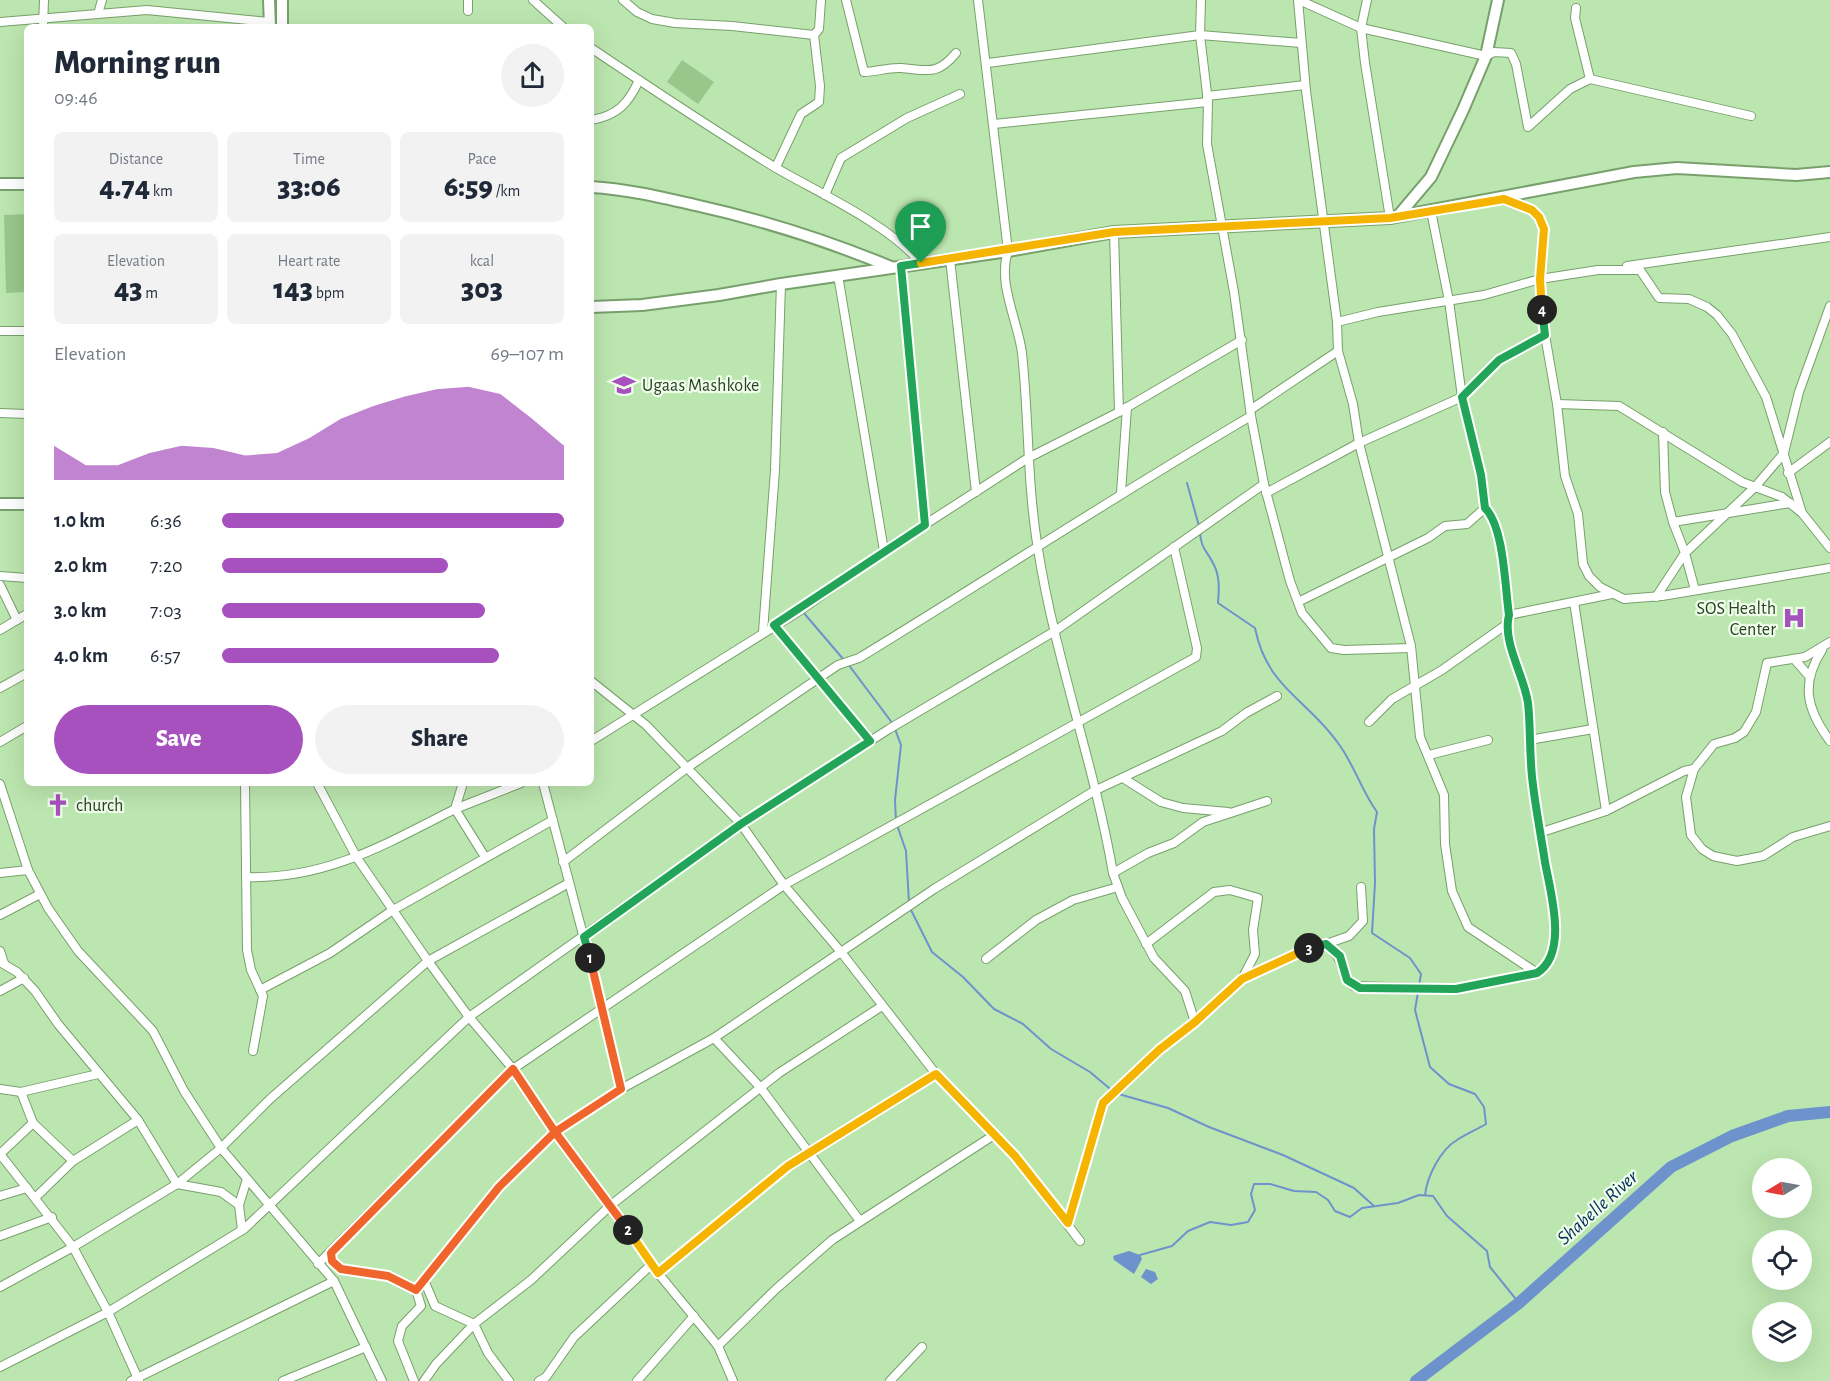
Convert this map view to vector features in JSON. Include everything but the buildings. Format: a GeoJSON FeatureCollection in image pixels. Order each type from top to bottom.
{"type":"FeatureCollection","features":[{"type":"Feature","properties":{"kind":"main road"},"geometry":{"type":"LineString","coordinates":[[269,0],[269,24]]}},
{"type":"Feature","properties":{"kind":"main road"},"geometry":{"type":"LineString","coordinates":[[282,0],[282,24]]}},
{"type":"Feature","properties":{"kind":"main road"},"geometry":{"type":"LineString","coordinates":[[1394,217],[1436,169],[1486,56],[1498,0]]}},
{"type":"Feature","properties":{"kind":"main road"},"geometry":{"type":"LineString","coordinates":[[594,307],[676,301],[1008,251],[1114,232],[1323,223],[1394,217],[1504,199],[1634,172],[1677,168],[1796,175],[1830,172]]}},
{"type":"Feature","properties":{"kind":"main road"},"geometry":{"type":"LineString","coordinates":[[0,184],[24,184]]}},
{"type":"Feature","properties":{"kind":"main road"},"geometry":{"type":"LineString","coordinates":[[594,187],[618,188],[762,220],[896,267]]}},
{"type":"Feature","properties":{"kind":"main road"},"geometry":{"type":"LineString","coordinates":[[0,504],[24,504]]}},
{"type":"Feature","properties":{"kind":"street"},"geometry":{"type":"LineString","coordinates":[[43,24],[44,0]]}},
{"type":"Feature","properties":{"kind":"street"},"geometry":{"type":"LineString","coordinates":[[98,14],[102,0]]}},
{"type":"Feature","properties":{"kind":"street"},"geometry":{"type":"LineString","coordinates":[[147,10],[148,0]]}},
{"type":"Feature","properties":{"kind":"street"},"geometry":{"type":"LineString","coordinates":[[468,0],[468,10]]}},
{"type":"Feature","properties":{"kind":"street"},"geometry":{"type":"LineString","coordinates":[[533,0],[560,24]]}},
{"type":"Feature","properties":{"kind":"street"},"geometry":{"type":"LineString","coordinates":[[624,2],[636,0]]}},
{"type":"Feature","properties":{"kind":"street"},"geometry":{"type":"LineString","coordinates":[[776,167],[801,114],[819,102],[820,86],[814,35],[820,22],[821,0]]}},
{"type":"Feature","properties":{"kind":"street"},"geometry":{"type":"LineString","coordinates":[[846,0],[864,72],[900,68],[928,71],[946,65],[956,53]]}},
{"type":"Feature","properties":{"kind":"street"},"geometry":{"type":"LineString","coordinates":[[978,0],[988,63],[1008,251],[1004,273],[1020,338],[1028,458],[1038,549],[1055,631],[1079,720],[1118,887],[1154,958],[1185,991],[1195,1022]]}},
{"type":"Feature","properties":{"kind":"street"},"geometry":{"type":"LineString","coordinates":[[1201,0],[1200,35],[1208,99],[1207,144],[1242,340],[1250,413],[1266,493],[1298,602],[1302,613],[1331,648],[1411,648]]}},
{"type":"Feature","properties":{"kind":"street"},"geometry":{"type":"LineString","coordinates":[[1537,973],[1464,922],[1452,891],[1445,844],[1444,795],[1420,737],[1413,686],[1411,648],[1359,443],[1353,404],[1338,351],[1337,322],[1305,85],[1298,0],[1361,28],[1486,56],[1494,52],[1511,53],[1516,64],[1528,127],[1570,89],[1590,79],[1751,116]]}},
{"type":"Feature","properties":{"kind":"street"},"geometry":{"type":"LineString","coordinates":[[1367,0],[1361,28],[1394,217]]}},
{"type":"Feature","properties":{"kind":"street"},"geometry":{"type":"LineString","coordinates":[[624,2],[652,19],[675,23],[732,26],[814,35]]}},
{"type":"Feature","properties":{"kind":"street"},"geometry":{"type":"LineString","coordinates":[[1576,8],[1575,18],[1590,79]]}},
{"type":"Feature","properties":{"kind":"street"},"geometry":{"type":"LineString","coordinates":[[0,22],[147,10],[269,24]]}},
{"type":"Feature","properties":{"kind":"street"},"geometry":{"type":"LineString","coordinates":[[988,63],[1200,35],[1301,43]]}},
{"type":"Feature","properties":{"kind":"street"},"geometry":{"type":"LineString","coordinates":[[594,50],[910,250],[921,263]]}},
{"type":"Feature","properties":{"kind":"street"},"geometry":{"type":"LineString","coordinates":[[594,119],[623,108],[631,99],[639,80]]}},
{"type":"Feature","properties":{"kind":"street"},"geometry":{"type":"LineString","coordinates":[[993,124],[1208,99],[1305,85]]}},
{"type":"Feature","properties":{"kind":"street"},"geometry":{"type":"LineString","coordinates":[[825,195],[840,158],[907,118],[960,94]]}},
{"type":"Feature","properties":{"kind":"street"},"geometry":{"type":"LineString","coordinates":[[1504,199],[1532,210],[1539,217],[1544,229],[1540,279],[1545,335],[1557,404],[1565,476],[1580,524],[1583,564],[1588,576],[1612,594],[1624,598],[1656,597],[1830,568]]}},
{"type":"Feature","properties":{"kind":"street"},"geometry":{"type":"LineString","coordinates":[[1326,944],[1340,956],[1347,980],[1360,988],[1456,989],[1537,973],[1544,969],[1553,950],[1554,902],[1534,791],[1528,701],[1516,657],[1510,645],[1507,624],[1509,615],[1493,516],[1485,508],[1481,475],[1462,397],[1449,301],[1431,211]]}},
{"type":"Feature","properties":{"kind":"street"},"geometry":{"type":"LineString","coordinates":[[1114,232],[1119,412]]}},
{"type":"Feature","properties":{"kind":"street"},"geometry":{"type":"LineString","coordinates":[[1337,322],[1378,312],[1449,301],[1540,279],[1830,237]]}},
{"type":"Feature","properties":{"kind":"street"},"geometry":{"type":"LineString","coordinates":[[951,259],[976,492]]}},
{"type":"Feature","properties":{"kind":"street"},"geometry":{"type":"LineString","coordinates":[[896,267],[925,525]]}},
{"type":"Feature","properties":{"kind":"street"},"geometry":{"type":"LineString","coordinates":[[1599,270],[1640,270],[1659,298],[1689,299],[1717,315],[1747,360],[1766,397],[1788,473],[1803,513]]}},
{"type":"Feature","properties":{"kind":"street"},"geometry":{"type":"LineString","coordinates":[[838,275],[884,551]]}},
{"type":"Feature","properties":{"kind":"street"},"geometry":{"type":"LineString","coordinates":[[763,632],[775,470],[781,284]]}},
{"type":"Feature","properties":{"kind":"street"},"geometry":{"type":"LineString","coordinates":[[1656,597],[1685,553],[1755,487],[1784,453],[1799,392],[1830,306]]}},
{"type":"Feature","properties":{"kind":"street"},"geometry":{"type":"LineString","coordinates":[[0,331],[24,331]]}},
{"type":"Feature","properties":{"kind":"street"},"geometry":{"type":"LineString","coordinates":[[1266,493],[1359,443],[1462,397],[1499,360],[1545,335]]}},
{"type":"Feature","properties":{"kind":"street"},"geometry":{"type":"LineString","coordinates":[[594,739],[801,610],[884,551],[1028,458],[1119,412],[1242,340]]}},
{"type":"Feature","properties":{"kind":"street"},"geometry":{"type":"LineString","coordinates":[[563,862],[688,767],[838,665],[859,658],[1038,549],[1121,493],[1250,413],[1338,351]]}},
{"type":"Feature","properties":{"kind":"street"},"geometry":{"type":"LineString","coordinates":[[1557,404],[1619,406],[1742,482],[1790,503],[1803,513],[1830,548]]}},
{"type":"Feature","properties":{"kind":"street"},"geometry":{"type":"LineString","coordinates":[[1121,493],[1127,407]]}},
{"type":"Feature","properties":{"kind":"street"},"geometry":{"type":"LineString","coordinates":[[0,413],[24,414]]}},
{"type":"Feature","properties":{"kind":"street"},"geometry":{"type":"LineString","coordinates":[[1663,432],[1665,492],[1695,590]]}},
{"type":"Feature","properties":{"kind":"street"},"geometry":{"type":"LineString","coordinates":[[1788,473],[1830,442]]}},
{"type":"Feature","properties":{"kind":"street"},"geometry":{"type":"LineString","coordinates":[[0,1367],[108,1312],[242,1230],[469,1017],[741,824],[870,741],[1055,631],[1264,484]]}},
{"type":"Feature","properties":{"kind":"street"},"geometry":{"type":"LineString","coordinates":[[1673,522],[1790,503]]}},
{"type":"Feature","properties":{"kind":"street"},"geometry":{"type":"LineString","coordinates":[[1298,602],[1428,538],[1445,526],[1467,524],[1485,508]]}},
{"type":"Feature","properties":{"kind":"street"},"geometry":{"type":"LineString","coordinates":[[318,1264],[513,1069],[784,885],[1196,657],[1197,648],[1174,547]]}},
{"type":"Feature","properties":{"kind":"street"},"geometry":{"type":"LineString","coordinates":[[0,576],[24,578]]}},
{"type":"Feature","properties":{"kind":"street"},"geometry":{"type":"LineString","coordinates":[[0,585],[17,620]]}},
{"type":"Feature","properties":{"kind":"street"},"geometry":{"type":"LineString","coordinates":[[1509,615],[1612,594]]}},
{"type":"Feature","properties":{"kind":"street"},"geometry":{"type":"LineString","coordinates":[[1574,602],[1606,811]]}},
{"type":"Feature","properties":{"kind":"street"},"geometry":{"type":"LineString","coordinates":[[0,630],[24,616]]}},
{"type":"Feature","properties":{"kind":"street"},"geometry":{"type":"LineString","coordinates":[[1369,722],[1392,699],[1442,670],[1507,624]]}},
{"type":"Feature","properties":{"kind":"street"},"geometry":{"type":"LineString","coordinates":[[774,625],[870,741]]}},
{"type":"Feature","properties":{"kind":"street"},"geometry":{"type":"LineString","coordinates":[[1830,642],[1822,649],[1795,660],[1767,663],[1756,712],[1744,732],[1735,738],[1713,744],[1694,769],[1686,797],[1689,829],[1702,849],[1722,860],[1737,861],[1756,858],[1793,837],[1830,826]]}},
{"type":"Feature","properties":{"kind":"street"},"geometry":{"type":"LineString","coordinates":[[1822,649],[1809,676],[1811,712],[1830,741]]}},
{"type":"Feature","properties":{"kind":"street"},"geometry":{"type":"LineString","coordinates":[[1795,660],[1809,676]]}},
{"type":"Feature","properties":{"kind":"street"},"geometry":{"type":"LineString","coordinates":[[0,688],[24,675]]}},
{"type":"Feature","properties":{"kind":"street"},"geometry":{"type":"LineString","coordinates":[[594,683],[632,714],[688,767],[741,824],[784,885],[841,952],[936,1074],[994,1135],[1068,1223],[1080,1241]]}},
{"type":"Feature","properties":{"kind":"street"},"geometry":{"type":"LineString","coordinates":[[416,1290],[499,1187],[555,1132],[621,1089],[714,1038],[934,889],[1094,791],[1222,731],[1246,713],[1277,696]]}},
{"type":"Feature","properties":{"kind":"street"},"geometry":{"type":"LineString","coordinates":[[0,742],[24,728]]}},
{"type":"Feature","properties":{"kind":"street"},"geometry":{"type":"LineString","coordinates":[[1529,740],[1593,729]]}},
{"type":"Feature","properties":{"kind":"street"},"geometry":{"type":"LineString","coordinates":[[1429,755],[1488,740]]}},
{"type":"Feature","properties":{"kind":"street"},"geometry":{"type":"LineString","coordinates":[[1542,832],[1606,811],[1684,771],[1694,769]]}},
{"type":"Feature","properties":{"kind":"street"},"geometry":{"type":"LineString","coordinates":[[1123,778],[1161,802],[1182,808],[1232,813]]}},
{"type":"Feature","properties":{"kind":"street"},"geometry":{"type":"LineString","coordinates":[[0,784],[28,870],[40,894],[78,951],[153,1031],[188,1098],[221,1148],[334,1281],[382,1381]]}},
{"type":"Feature","properties":{"kind":"street"},"geometry":{"type":"LineString","coordinates":[[245,786],[247,950],[250,970],[263,996],[253,1051]]}},
{"type":"Feature","properties":{"kind":"street"},"geometry":{"type":"LineString","coordinates":[[319,786],[357,858],[428,961],[469,1017],[513,1069],[555,1132],[611,1205],[658,1273],[718,1346],[733,1381]]}},
{"type":"Feature","properties":{"kind":"street"},"geometry":{"type":"LineString","coordinates":[[462,786],[455,810],[485,857]]}},
{"type":"Feature","properties":{"kind":"street"},"geometry":{"type":"LineString","coordinates":[[246,877],[273,878],[306,873],[357,858],[455,810],[514,786]]}},
{"type":"Feature","properties":{"kind":"street"},"geometry":{"type":"LineString","coordinates":[[544,786],[603,1007],[621,1089]]}},
{"type":"Feature","properties":{"kind":"street"},"geometry":{"type":"LineString","coordinates":[[1113,873],[1148,853],[1174,843],[1203,822],[1267,801]]}},
{"type":"Feature","properties":{"kind":"street"},"geometry":{"type":"LineString","coordinates":[[260,990],[330,953],[393,910],[553,820]]}},
{"type":"Feature","properties":{"kind":"street"},"geometry":{"type":"LineString","coordinates":[[0,873],[28,870]]}},
{"type":"Feature","properties":{"kind":"street"},"geometry":{"type":"LineString","coordinates":[[0,1287],[73,1247],[177,1184],[221,1148],[270,1099],[428,961],[569,883]]}},
{"type":"Feature","properties":{"kind":"street"},"geometry":{"type":"LineString","coordinates":[[986,959],[1036,920],[1073,900],[1118,887]]}},
{"type":"Feature","properties":{"kind":"street"},"geometry":{"type":"LineString","coordinates":[[1068,1223],[1103,1103],[1159,1050],[1195,1022],[1242,979],[1305,949],[1348,936],[1363,921],[1361,887]]}},
{"type":"Feature","properties":{"kind":"street"},"geometry":{"type":"LineString","coordinates":[[1146,944],[1214,892],[1230,890],[1258,898],[1253,930],[1255,954],[1242,979]]}},
{"type":"Feature","properties":{"kind":"street"},"geometry":{"type":"LineString","coordinates":[[0,915],[40,894]]}},
{"type":"Feature","properties":{"kind":"street"},"geometry":{"type":"LineString","coordinates":[[0,951],[2,963],[24,978],[98,1074],[138,1120],[177,1184],[221,1192],[239,1205]]}},
{"type":"Feature","properties":{"kind":"street"},"geometry":{"type":"LineString","coordinates":[[0,991],[24,978]]}},
{"type":"Feature","properties":{"kind":"street"},"geometry":{"type":"LineString","coordinates":[[424,1381],[436,1364],[474,1324],[531,1280],[611,1205],[760,1087],[882,1006]]}},
{"type":"Feature","properties":{"kind":"street"},"geometry":{"type":"LineString","coordinates":[[714,1038],[760,1087],[860,1221]]}},
{"type":"Feature","properties":{"kind":"street"},"geometry":{"type":"LineString","coordinates":[[0,1089],[21,1092],[98,1074]]}},
{"type":"Feature","properties":{"kind":"street"},"geometry":{"type":"LineString","coordinates":[[658,1273],[788,1166],[936,1074]]}},
{"type":"Feature","properties":{"kind":"street"},"geometry":{"type":"LineString","coordinates":[[21,1092],[33,1123],[73,1161]]}},
{"type":"Feature","properties":{"kind":"street"},"geometry":{"type":"LineString","coordinates":[[34,1198],[73,1161],[138,1120]]}},
{"type":"Feature","properties":{"kind":"street"},"geometry":{"type":"LineString","coordinates":[[33,1123],[0,1154],[73,1247],[108,1312],[136,1380],[334,1281]]}},
{"type":"Feature","properties":{"kind":"street"},"geometry":{"type":"LineString","coordinates":[[718,1346],[776,1289],[832,1240],[994,1135]]}},
{"type":"Feature","properties":{"kind":"street"},"geometry":{"type":"LineString","coordinates":[[242,1230],[239,1205],[247,1179]]}},
{"type":"Feature","properties":{"kind":"street"},"geometry":{"type":"LineString","coordinates":[[0,1196],[27,1188]]}},
{"type":"Feature","properties":{"kind":"street"},"geometry":{"type":"LineString","coordinates":[[0,1236],[52,1218]]}},
{"type":"Feature","properties":{"kind":"street"},"geometry":{"type":"LineString","coordinates":[[331,1253],[332,1261],[341,1269],[388,1276],[416,1290],[421,1306],[402,1326],[398,1341],[414,1381]]}},
{"type":"Feature","properties":{"kind":"street"},"geometry":{"type":"LineString","coordinates":[[539,1381],[546,1377],[574,1337],[652,1264]]}},
{"type":"Feature","properties":{"kind":"street"},"geometry":{"type":"LineString","coordinates":[[424,1280],[435,1306],[474,1324],[488,1353],[509,1381]]}},
{"type":"Feature","properties":{"kind":"street"},"geometry":{"type":"LineString","coordinates":[[637,1381],[694,1317]]}},
{"type":"Feature","properties":{"kind":"street"},"geometry":{"type":"LineString","coordinates":[[283,1381],[366,1347]]}},
{"type":"Feature","properties":{"kind":"street"},"geometry":{"type":"LineString","coordinates":[[890,1381],[922,1347]]}},
{"type":"Feature","properties":{"kind":"green space"},"geometry":{"type":"Polygon","coordinates":[[[682,60],[714,82],[698,104],[667,82],[682,60]]]}},
{"type":"Feature","properties":{"kind":"green space"},"geometry":{"type":"Polygon","coordinates":[[[24,214],[24,292],[6,293],[4,215],[24,214]]]}},
{"type":"Feature","properties":{"kind":"water"},"geometry":{"type":"Polygon","coordinates":[[[1129,1251],[1140,1255],[1142,1259],[1134,1274],[1114,1260],[1113,1256],[1129,1251]]]}},
{"type":"Feature","properties":{"kind":"water"},"geometry":{"type":"Polygon","coordinates":[[[1146,1269],[1155,1272],[1158,1279],[1151,1284],[1141,1277],[1146,1269]]]}},
{"type":"Feature","properties":{"kind":"waterway"},"geometry":{"type":"LineString","coordinates":[[1187,483],[1199,526]]}},
{"type":"Feature","properties":{"kind":"waterway"},"geometry":{"type":"LineString","coordinates":[[1200,532],[1203,546],[1217,574],[1218,603],[1255,628],[1261,648],[1278,679],[1338,743],[1377,812],[1374,829],[1375,883],[1372,933],[1410,958],[1421,974],[1415,1010],[1430,1067],[1449,1084],[1475,1094],[1484,1107],[1486,1124],[1457,1140],[1445,1150],[1428,1180],[1425,1195]]}},
{"type":"Feature","properties":{"kind":"waterway"},"geometry":{"type":"LineString","coordinates":[[803,612],[844,660]]}},
{"type":"Feature","properties":{"kind":"waterway"},"geometry":{"type":"LineString","coordinates":[[848,664],[893,724]]}},
{"type":"Feature","properties":{"kind":"waterway"},"geometry":{"type":"LineString","coordinates":[[895,729],[901,745],[895,800],[896,822],[906,851],[909,903]]}},
{"type":"Feature","properties":{"kind":"waterway"},"geometry":{"type":"LineString","coordinates":[[910,908],[932,952],[963,977],[994,1009],[1023,1024],[1051,1049],[1090,1072],[1115,1093],[1168,1108],[1209,1127],[1283,1155],[1354,1188],[1374,1206]]}},
{"type":"Feature","properties":{"kind":"waterway","name":"Shabelle River"},"geometry":{"type":"LineString","coordinates":[[1416,1381],[1519,1303],[1671,1167],[1732,1136],[1788,1116],[1830,1112]]}},
{"type":"Feature","properties":{"kind":"waterway"},"geometry":{"type":"LineString","coordinates":[[1140,1255],[1172,1246],[1188,1231],[1210,1222],[1231,1225],[1248,1222],[1255,1210],[1251,1194],[1254,1184],[1270,1184],[1294,1191],[1316,1192],[1328,1200],[1335,1211],[1350,1217],[1362,1208],[1398,1203],[1419,1195],[1433,1196],[1447,1216],[1487,1251],[1490,1267],[1519,1303]]}},
{"type":"Feature","properties":{"kind":"place","name":"Ugaas Mashkoke"},"geometry":{"type":"Point","coordinates":[624,385]}},
{"type":"Feature","properties":{"kind":"place","name":"SOS Health Center"},"geometry":{"type":"Point","coordinates":[1794,618]}},
{"type":"Feature","properties":{"kind":"place","name":"church"},"geometry":{"type":"Point","coordinates":[58,805]}},
{"type":"Feature","properties":{"kind":"route"},"geometry":{"type":"LineString","coordinates":[[921,263],[901,266],[925,525],[801,610],[774,625],[870,741],[741,824],[584,937],[603,1007],[621,1089],[555,1132],[499,1187],[416,1290],[388,1276],[341,1269],[332,1261],[331,1253],[513,1069],[555,1132],[611,1205],[658,1273],[788,1166],[936,1074],[1015,1156],[1068,1223],[1103,1103],[1159,1050],[1195,1022],[1242,979],[1305,949],[1326,944],[1340,956],[1347,980],[1354,987],[1360,988],[1470,988],[1537,973],[1544,969],[1553,950],[1554,902],[1534,791],[1528,701],[1516,657],[1510,645],[1507,624],[1509,615],[1501,554],[1493,516],[1485,508],[1471,426],[1462,397],[1499,360],[1545,335],[1540,279],[1544,229],[1539,217],[1532,210],[1504,199],[1390,218],[1114,232],[1008,251],[921,263]]}}]}
